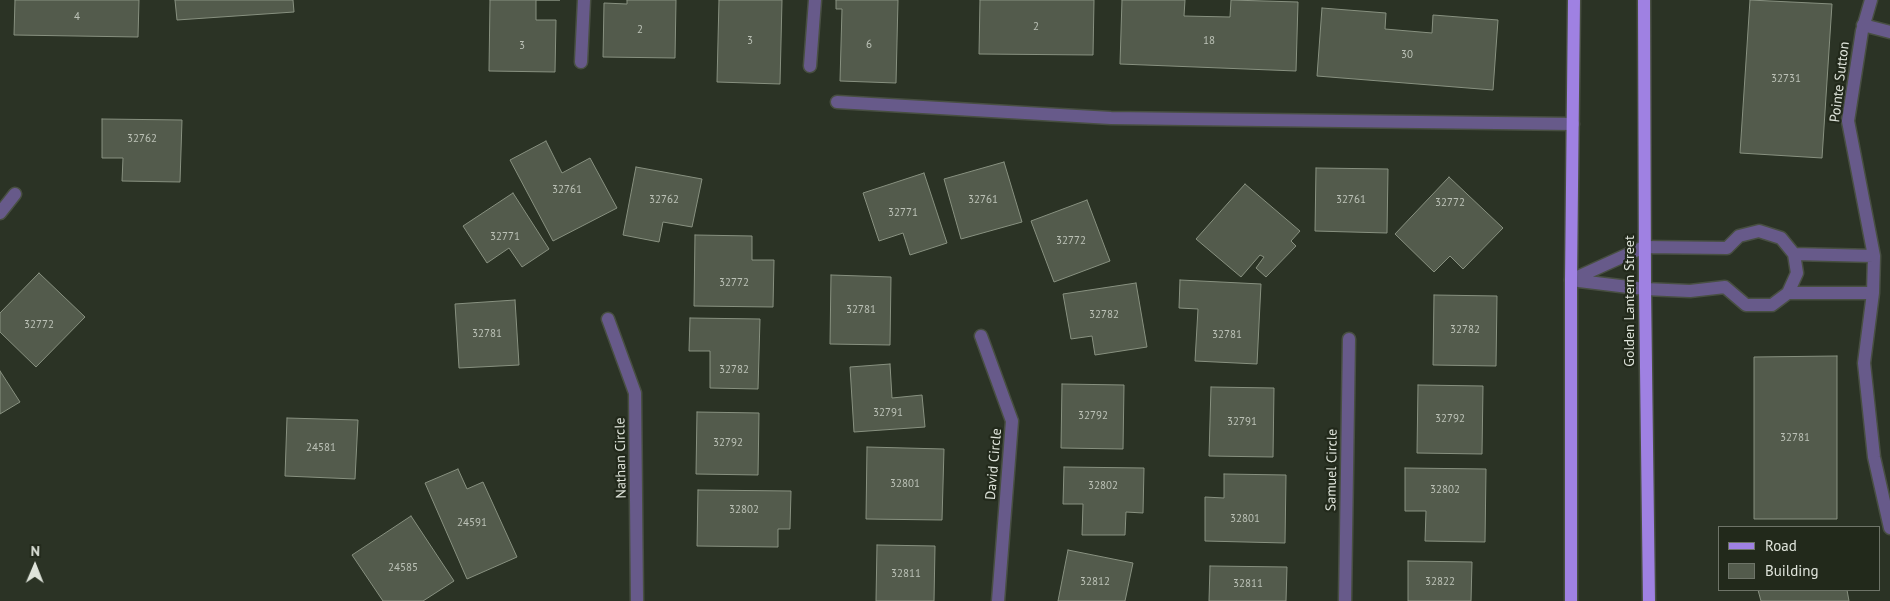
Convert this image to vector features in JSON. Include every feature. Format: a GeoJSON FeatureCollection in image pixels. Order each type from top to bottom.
{"type":"FeatureCollection","features":[{"type":"Feature","properties":{"kind":"main road"},"geometry":{"type":"LineString","coordinates":[[1571,601],[1571,280],[1574,0]]}},
{"type":"Feature","properties":{"kind":"main road","name":"Golden Lantern Street"},"geometry":{"type":"LineString","coordinates":[[1644,0],[1644,289],[1649,601]]}},
{"type":"Feature","properties":{"kind":"street"},"geometry":{"type":"LineString","coordinates":[[581,62],[584,0]]}},
{"type":"Feature","properties":{"kind":"street"},"geometry":{"type":"LineString","coordinates":[[810,66],[815,0]]}},
{"type":"Feature","properties":{"kind":"street","name":"Pointe Sutton"},"geometry":{"type":"LineString","coordinates":[[1871,0],[1863,25],[1848,121],[1874,256],[1873,293],[1864,363],[1874,457],[1890,528]]}},
{"type":"Feature","properties":{"kind":"street"},"geometry":{"type":"LineString","coordinates":[[1863,25],[1890,32]]}},
{"type":"Feature","properties":{"kind":"street"},"geometry":{"type":"LineString","coordinates":[[836,102],[1111,118],[1573,124]]}},
{"type":"Feature","properties":{"kind":"street"},"geometry":{"type":"LineString","coordinates":[[0,213],[15,194]]}},
{"type":"Feature","properties":{"kind":"street"},"geometry":{"type":"LineString","coordinates":[[1759,231],[1781,238],[1794,254],[1797,273],[1788,293],[1772,305],[1746,305],[1725,287],[1690,291],[1644,289],[1571,280],[1644,247],[1727,248],[1739,236],[1759,231]]}},
{"type":"Feature","properties":{"kind":"street"},"geometry":{"type":"LineString","coordinates":[[1794,254],[1874,256]]}},
{"type":"Feature","properties":{"kind":"street"},"geometry":{"type":"LineString","coordinates":[[1788,293],[1873,293]]}},
{"type":"Feature","properties":{"kind":"street","name":"Nathan Circle"},"geometry":{"type":"LineString","coordinates":[[608,319],[635,393],[637,601]]}},
{"type":"Feature","properties":{"kind":"street","name":"David Circle"},"geometry":{"type":"LineString","coordinates":[[981,336],[1012,421],[998,601]]}},
{"type":"Feature","properties":{"kind":"street","name":"Samuel Circle"},"geometry":{"type":"LineString","coordinates":[[1345,601],[1349,339]]}},
{"type":"Feature","properties":{"kind":"building"},"geometry":{"type":"Polygon","coordinates":[[[15,0],[139,0],[138,37],[14,35],[15,0]]]}},
{"type":"Feature","properties":{"kind":"building"},"geometry":{"type":"Polygon","coordinates":[[[175,0],[293,0],[294,12],[177,20],[175,0]]]}},
{"type":"Feature","properties":{"kind":"building"},"geometry":{"type":"Polygon","coordinates":[[[490,0],[536,0],[536,20],[556,20],[555,72],[489,71],[490,0]]]}},
{"type":"Feature","properties":{"kind":"building"},"geometry":{"type":"Polygon","coordinates":[[[627,0],[676,0],[675,58],[603,57],[604,3],[627,4],[627,0]]]}},
{"type":"Feature","properties":{"kind":"building"},"geometry":{"type":"Polygon","coordinates":[[[719,0],[782,0],[780,84],[717,82],[719,0]]]}},
{"type":"Feature","properties":{"kind":"building"},"geometry":{"type":"Polygon","coordinates":[[[836,0],[898,0],[896,83],[840,81],[842,9],[836,9],[836,0]]]}},
{"type":"Feature","properties":{"kind":"building"},"geometry":{"type":"Polygon","coordinates":[[[980,0],[1094,0],[1093,55],[979,54],[980,0]]]}},
{"type":"Feature","properties":{"kind":"building"},"geometry":{"type":"Polygon","coordinates":[[[1122,0],[1185,0],[1184,16],[1230,17],[1231,0],[1298,2],[1296,71],[1120,64],[1122,0]]]}},
{"type":"Feature","properties":{"kind":"building"},"geometry":{"type":"Polygon","coordinates":[[[1750,0],[1832,4],[1822,158],[1740,153],[1750,0]]]}},
{"type":"Feature","properties":{"kind":"building"},"geometry":{"type":"Polygon","coordinates":[[[1322,8],[1386,13],[1385,29],[1432,33],[1433,15],[1498,20],[1493,90],[1317,76],[1322,8]]]}},
{"type":"Feature","properties":{"kind":"building"},"geometry":{"type":"Polygon","coordinates":[[[102,119],[182,120],[180,182],[122,181],[123,158],[102,158],[102,119]]]}},
{"type":"Feature","properties":{"kind":"building"},"geometry":{"type":"Polygon","coordinates":[[[546,141],[562,173],[590,158],[617,208],[553,241],[510,160],[546,141]]]}},
{"type":"Feature","properties":{"kind":"building"},"geometry":{"type":"Polygon","coordinates":[[[1004,162],[1022,222],[961,239],[944,179],[1004,162]]]}},
{"type":"Feature","properties":{"kind":"building"},"geometry":{"type":"Polygon","coordinates":[[[636,167],[702,179],[692,227],[663,222],[659,242],[623,235],[636,167]]]}},
{"type":"Feature","properties":{"kind":"building"},"geometry":{"type":"Polygon","coordinates":[[[1316,168],[1388,169],[1387,233],[1315,231],[1316,168]]]}},
{"type":"Feature","properties":{"kind":"building"},"geometry":{"type":"Polygon","coordinates":[[[924,173],[947,243],[910,255],[903,233],[879,241],[863,193],[924,173]]]}},
{"type":"Feature","properties":{"kind":"building"},"geometry":{"type":"Polygon","coordinates":[[[1449,177],[1503,228],[1463,269],[1450,256],[1434,272],[1395,234],[1449,177]]]}},
{"type":"Feature","properties":{"kind":"building"},"geometry":{"type":"Polygon","coordinates":[[[1245,184],[1300,231],[1291,241],[1296,246],[1266,277],[1256,268],[1264,257],[1260,255],[1241,277],[1196,239],[1245,184]]]}},
{"type":"Feature","properties":{"kind":"building"},"geometry":{"type":"Polygon","coordinates":[[[513,193],[549,249],[522,267],[509,248],[487,263],[463,226],[513,193]]]}},
{"type":"Feature","properties":{"kind":"building"},"geometry":{"type":"Polygon","coordinates":[[[1087,200],[1110,261],[1054,282],[1031,221],[1087,200]]]}},
{"type":"Feature","properties":{"kind":"building"},"geometry":{"type":"Polygon","coordinates":[[[695,235],[752,236],[752,260],[774,260],[773,307],[694,306],[695,235]]]}},
{"type":"Feature","properties":{"kind":"building"},"geometry":{"type":"Polygon","coordinates":[[[39,273],[85,317],[36,367],[0,332],[0,313],[39,273]]]}},
{"type":"Feature","properties":{"kind":"building"},"geometry":{"type":"Polygon","coordinates":[[[831,275],[891,277],[890,345],[830,344],[831,275]]]}},
{"type":"Feature","properties":{"kind":"building"},"geometry":{"type":"Polygon","coordinates":[[[1180,280],[1261,284],[1257,364],[1195,361],[1198,309],[1179,308],[1180,280]]]}},
{"type":"Feature","properties":{"kind":"building"},"geometry":{"type":"Polygon","coordinates":[[[1136,283],[1147,347],[1095,355],[1092,336],[1071,339],[1063,294],[1136,283]]]}},
{"type":"Feature","properties":{"kind":"building"},"geometry":{"type":"Polygon","coordinates":[[[1434,295],[1497,296],[1496,366],[1433,365],[1434,295]]]}},
{"type":"Feature","properties":{"kind":"building"},"geometry":{"type":"Polygon","coordinates":[[[515,300],[519,365],[459,368],[455,304],[515,300]]]}},
{"type":"Feature","properties":{"kind":"building"},"geometry":{"type":"Polygon","coordinates":[[[690,318],[760,319],[758,389],[710,388],[710,351],[689,351],[690,318]]]}},
{"type":"Feature","properties":{"kind":"building"},"geometry":{"type":"Polygon","coordinates":[[[1837,356],[1837,519],[1754,519],[1754,357],[1837,356]]]}},
{"type":"Feature","properties":{"kind":"building"},"geometry":{"type":"Polygon","coordinates":[[[890,364],[892,398],[922,395],[925,427],[854,432],[850,367],[890,364]]]}},
{"type":"Feature","properties":{"kind":"building"},"geometry":{"type":"Polygon","coordinates":[[[0,371],[20,402],[0,414],[0,371]]]}},
{"type":"Feature","properties":{"kind":"building"},"geometry":{"type":"Polygon","coordinates":[[[1062,384],[1124,385],[1123,449],[1061,448],[1062,384]]]}},
{"type":"Feature","properties":{"kind":"building"},"geometry":{"type":"Polygon","coordinates":[[[1418,385],[1483,386],[1482,454],[1417,453],[1418,385]]]}},
{"type":"Feature","properties":{"kind":"building"},"geometry":{"type":"Polygon","coordinates":[[[1211,387],[1274,388],[1273,457],[1209,456],[1211,387]]]}},
{"type":"Feature","properties":{"kind":"building"},"geometry":{"type":"Polygon","coordinates":[[[697,412],[759,413],[758,475],[696,474],[697,412]]]}},
{"type":"Feature","properties":{"kind":"building"},"geometry":{"type":"Polygon","coordinates":[[[287,418],[358,420],[355,479],[285,476],[287,418]]]}},
{"type":"Feature","properties":{"kind":"building"},"geometry":{"type":"Polygon","coordinates":[[[867,447],[944,449],[942,520],[866,519],[867,447]]]}},
{"type":"Feature","properties":{"kind":"building"},"geometry":{"type":"Polygon","coordinates":[[[1064,467],[1144,468],[1143,513],[1126,512],[1125,535],[1082,535],[1083,504],[1063,504],[1064,467]]]}},
{"type":"Feature","properties":{"kind":"building"},"geometry":{"type":"Polygon","coordinates":[[[1405,468],[1486,469],[1485,542],[1425,541],[1426,511],[1405,511],[1405,468]]]}},
{"type":"Feature","properties":{"kind":"building"},"geometry":{"type":"Polygon","coordinates":[[[458,469],[467,489],[483,482],[517,557],[467,579],[425,483],[458,469]]]}},
{"type":"Feature","properties":{"kind":"building"},"geometry":{"type":"Polygon","coordinates":[[[1224,474],[1286,475],[1285,543],[1205,541],[1205,497],[1224,498],[1224,474]]]}},
{"type":"Feature","properties":{"kind":"building"},"geometry":{"type":"Polygon","coordinates":[[[698,490],[791,491],[790,529],[778,529],[778,547],[697,546],[698,490]]]}},
{"type":"Feature","properties":{"kind":"building"},"geometry":{"type":"Polygon","coordinates":[[[411,516],[454,581],[423,601],[383,601],[352,555],[411,516]]]}},
{"type":"Feature","properties":{"kind":"building"},"geometry":{"type":"Polygon","coordinates":[[[877,545],[935,546],[934,601],[876,601],[877,545]]]}},
{"type":"Feature","properties":{"kind":"building"},"geometry":{"type":"Polygon","coordinates":[[[1068,550],[1133,563],[1125,601],[1058,601],[1068,550]]]}},
{"type":"Feature","properties":{"kind":"building"},"geometry":{"type":"Polygon","coordinates":[[[1408,561],[1472,562],[1471,601],[1408,601],[1408,561]]]}},
{"type":"Feature","properties":{"kind":"building"},"geometry":{"type":"Polygon","coordinates":[[[1210,566],[1287,567],[1286,601],[1209,601],[1210,566]]]}},
{"type":"Feature","properties":{"kind":"building"},"geometry":{"type":"Polygon","coordinates":[[[1758,591],[1847,591],[1849,601],[1761,601],[1758,591]]]}}]}
